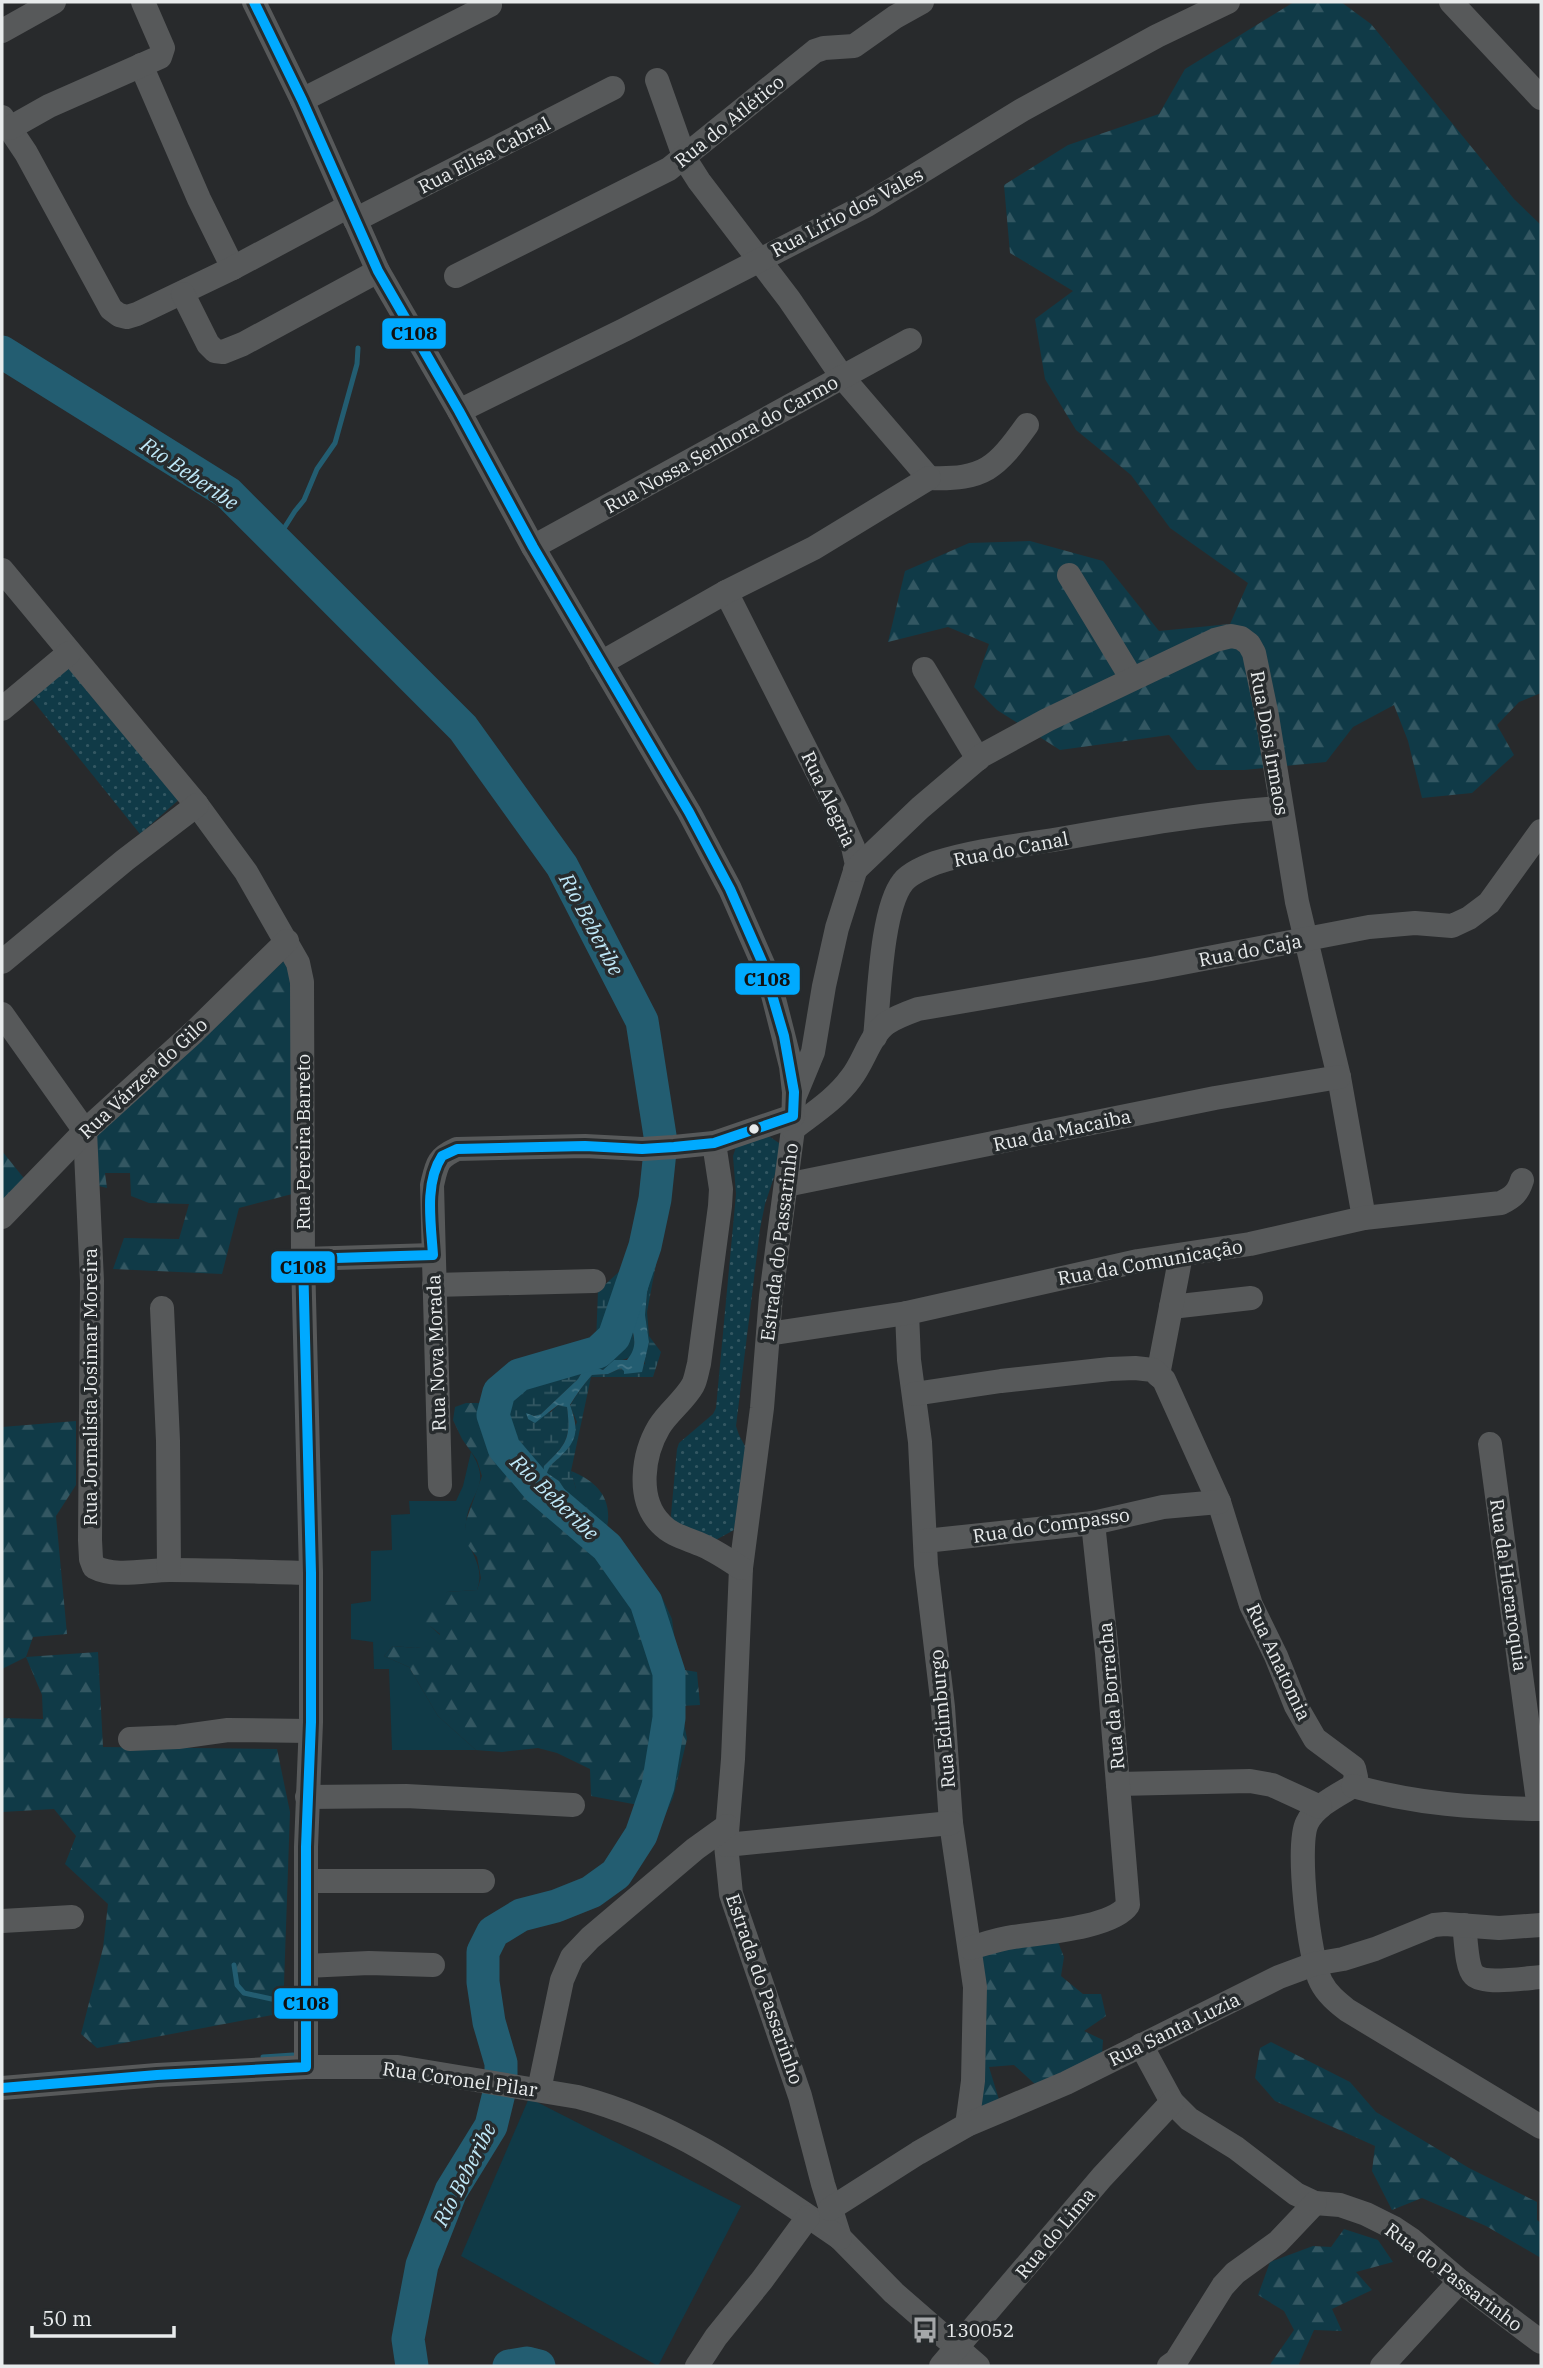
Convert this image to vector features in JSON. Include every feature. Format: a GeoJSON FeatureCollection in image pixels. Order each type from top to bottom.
{"type":"FeatureCollection","features":[{"type":"Feature","properties":{"kind":"street"},"geometry":{"type":"LineString","coordinates":[[6,122],[160,57],[163,48],[143,2]]}},
{"type":"Feature","properties":{"kind":"street","name":"Estrada do Passarinho"},"geometry":{"type":"LineString","coordinates":[[254,2],[302,100],[378,271],[533,547],[689,812],[730,889],[763,964],[790,1066],[793,1115],[762,1408],[741,1567],[727,1835],[731,1894],[800,2096],[819,2213],[949,2357],[978,2366]]}},
{"type":"Feature","properties":{"kind":"street","name":"Rua do Atlético"},"geometry":{"type":"LineString","coordinates":[[456,276],[669,169],[685,159],[816,51],[854,46],[922,2]]}},
{"type":"Feature","properties":{"kind":"street","name":"Rua Lírio dos Vales"},"geometry":{"type":"LineString","coordinates":[[459,411],[867,205],[1056,91],[1157,36],[1228,2]]}},
{"type":"Feature","properties":{"kind":"street"},"geometry":{"type":"LineString","coordinates":[[1451,2],[1541,98]]}},
{"type":"Feature","properties":{"kind":"street"},"geometry":{"type":"LineString","coordinates":[[2,31],[40,5]]}},
{"type":"Feature","properties":{"kind":"street"},"geometry":{"type":"LineString","coordinates":[[302,100],[490,5]]}},
{"type":"Feature","properties":{"kind":"street"},"geometry":{"type":"LineString","coordinates":[[141,65],[199,199],[233,268]]}},
{"type":"Feature","properties":{"kind":"street"},"geometry":{"type":"LineString","coordinates":[[657,80],[685,159],[712,199],[804,320],[843,378],[929,478]]}},
{"type":"Feature","properties":{"kind":"street","name":"Rua Elisa Cabral"},"geometry":{"type":"LineString","coordinates":[[6,122],[26,153],[111,309],[118,315],[127,317],[183,294],[613,88]]}},
{"type":"Feature","properties":{"kind":"street"},"geometry":{"type":"LineString","coordinates":[[183,294],[208,344],[215,351],[223,352],[243,344],[378,271]]}},
{"type":"Feature","properties":{"kind":"street","name":"Rua Nossa Senhora do Carmo"},"geometry":{"type":"LineString","coordinates":[[533,547],[910,340]]}},
{"type":"Feature","properties":{"kind":"street"},"geometry":{"type":"LineString","coordinates":[[601,663],[726,592],[814,548],[929,478],[954,479],[995,465],[1027,425]]}},
{"type":"Feature","properties":{"kind":"street","name":"Rua Pereira Barreto"},"geometry":{"type":"LineString","coordinates":[[2,570],[197,805],[246,872],[288,941],[298,963],[302,982],[303,1259],[312,1573],[307,1797],[306,2067]]}},
{"type":"Feature","properties":{"kind":"street"},"geometry":{"type":"LineString","coordinates":[[1069,575],[1132,679]]}},
{"type":"Feature","properties":{"kind":"street","name":"Rua Alegria"},"geometry":{"type":"LineString","coordinates":[[726,592],[838,813],[855,855],[855,870],[837,928],[813,1052],[793,1115]]}},
{"type":"Feature","properties":{"kind":"street","name":"Rua Dois Irmaos"},"geometry":{"type":"LineString","coordinates":[[855,870],[920,808],[978,759],[1047,720],[1214,640],[1231,636],[1241,638],[1249,644],[1254,653],[1267,716],[1280,808],[1306,939],[1339,1077],[1364,1218]]}},
{"type":"Feature","properties":{"kind":"street"},"geometry":{"type":"LineString","coordinates":[[2,709],[69,653]]}},
{"type":"Feature","properties":{"kind":"street"},"geometry":{"type":"LineString","coordinates":[[925,669],[978,759]]}},
{"type":"Feature","properties":{"kind":"street"},"geometry":{"type":"LineString","coordinates":[[2,962],[125,860],[197,805]]}},
{"type":"Feature","properties":{"kind":"street","name":"Rua do Canal"},"geometry":{"type":"LineString","coordinates":[[875,1037],[887,928],[897,892],[904,880],[917,872],[935,863],[1009,847],[1229,811],[1280,808]]}},
{"type":"Feature","properties":{"kind":"street","name":"Rua do Caja"},"geometry":{"type":"LineString","coordinates":[[875,1037],[885,1024],[918,1009],[1398,923],[1452,926],[1469,918],[1489,903],[1541,831]]}},
{"type":"Feature","properties":{"kind":"street","name":"Rua Várzea do Gilo"},"geometry":{"type":"LineString","coordinates":[[2,1217],[85,1130],[194,1032],[288,941]]}},
{"type":"Feature","properties":{"kind":"street"},"geometry":{"type":"LineString","coordinates":[[2,1014],[85,1130]]}},
{"type":"Feature","properties":{"kind":"street"},"geometry":{"type":"LineString","coordinates":[[741,1567],[704,1546],[675,1535],[660,1523],[651,1509],[644,1468],[651,1443],[660,1426],[693,1385],[699,1364],[720,1206],[721,1189],[714,1143],[824,1105],[850,1080],[875,1037]]}},
{"type":"Feature","properties":{"kind":"street","name":"Rua da Macaiba"},"geometry":{"type":"LineString","coordinates":[[786,1185],[1215,1098],[1339,1077]]}},
{"type":"Feature","properties":{"kind":"street","name":"Rua Jornalista Josimar Moreira"},"geometry":{"type":"LineString","coordinates":[[85,1130],[92,1281],[91,1559],[94,1567],[101,1571],[312,1573]]}},
{"type":"Feature","properties":{"kind":"street","name":"Rua Nova Morada"},"geometry":{"type":"LineString","coordinates":[[440,1485],[432,1185],[442,1156],[457,1149],[585,1146],[642,1149],[714,1143]]}},
{"type":"Feature","properties":{"kind":"street","name":"Rua da Comunicação"},"geometry":{"type":"LineString","coordinates":[[768,1334],[907,1313],[1125,1264],[1250,1244],[1364,1218],[1501,1203],[1518,1192],[1521,1180]]}},
{"type":"Feature","properties":{"kind":"street"},"geometry":{"type":"LineString","coordinates":[[303,1259],[433,1255]]}},
{"type":"Feature","properties":{"kind":"street"},"geometry":{"type":"LineString","coordinates":[[1158,1375],[1181,1255]]}},
{"type":"Feature","properties":{"kind":"street"},"geometry":{"type":"LineString","coordinates":[[434,1285],[594,1281]]}},
{"type":"Feature","properties":{"kind":"street"},"geometry":{"type":"LineString","coordinates":[[1171,1307],[1251,1298]]}},
{"type":"Feature","properties":{"kind":"street"},"geometry":{"type":"LineString","coordinates":[[162,1308],[168,1441],[169,1570]]}},
{"type":"Feature","properties":{"kind":"street","name":"Rua Edimburgo"},"geometry":{"type":"LineString","coordinates":[[907,1313],[951,1824],[975,1987],[973,2081],[967,2125]]}},
{"type":"Feature","properties":{"kind":"street"},"geometry":{"type":"LineString","coordinates":[[914,1394],[1001,1381],[1135,1368],[1153,1370],[1158,1375]]}},
{"type":"Feature","properties":{"kind":"street","name":"Rua Anatomia"},"geometry":{"type":"LineString","coordinates":[[1158,1375],[1178,1408],[1219,1502],[1251,1605],[1296,1706],[1315,1739],[1354,1768],[1356,1777],[1353,1786]]}},
{"type":"Feature","properties":{"kind":"street","name":"Rua da Hieraroquia"},"geometry":{"type":"LineString","coordinates":[[1490,1444],[1540,1809]]}},
{"type":"Feature","properties":{"kind":"street","name":"Rua do Compasso"},"geometry":{"type":"LineString","coordinates":[[925,1541],[1093,1523],[1163,1507],[1219,1502]]}},
{"type":"Feature","properties":{"kind":"street","name":"Rua da Borracha"},"geometry":{"type":"LineString","coordinates":[[970,1948],[1012,1937],[1062,1931],[1118,1915],[1128,1905],[1093,1523]]}},
{"type":"Feature","properties":{"kind":"street"},"geometry":{"type":"LineString","coordinates":[[704,1546],[747,1528]]}},
{"type":"Feature","properties":{"kind":"street"},"geometry":{"type":"LineString","coordinates":[[130,1739],[177,1737],[228,1730],[310,1731]]}},
{"type":"Feature","properties":{"kind":"street"},"geometry":{"type":"LineString","coordinates":[[1118,1784],[1250,1780],[1272,1785],[1320,1807]]}},
{"type":"Feature","properties":{"kind":"street"},"geometry":{"type":"LineString","coordinates":[[1540,1809],[1439,1804],[1387,1796],[1353,1786],[1320,1807],[1307,1821],[1302,1839],[1301,1860],[1314,1964],[1322,1983],[1333,1998],[1347,2010],[1541,2127]]}},
{"type":"Feature","properties":{"kind":"street"},"geometry":{"type":"LineString","coordinates":[[307,1797],[406,1796],[573,1805]]}},
{"type":"Feature","properties":{"kind":"street"},"geometry":{"type":"LineString","coordinates":[[539,2090],[562,1980],[572,1957],[590,1938],[695,1849],[727,1835],[951,1824]]}},
{"type":"Feature","properties":{"kind":"street"},"geometry":{"type":"LineString","coordinates":[[306,1881],[483,1881]]}},
{"type":"Feature","properties":{"kind":"street"},"geometry":{"type":"LineString","coordinates":[[2,1921],[72,1917]]}},
{"type":"Feature","properties":{"kind":"street","name":"Rua Santa Luzia"},"geometry":{"type":"LineString","coordinates":[[697,2366],[716,2337],[819,2213],[967,2125],[1066,2083],[1279,1977],[1314,1964],[1365,1952],[1434,1925],[1499,1928],[1541,1926]]}},
{"type":"Feature","properties":{"kind":"street"},"geometry":{"type":"LineString","coordinates":[[1464,1925],[1470,1966],[1474,1975],[1484,1980],[1541,1977]]}},
{"type":"Feature","properties":{"kind":"street"},"geometry":{"type":"LineString","coordinates":[[306,1966],[369,1963],[433,1965]]}},
{"type":"Feature","properties":{"kind":"street","name":"Rua do Passarinho"},"geometry":{"type":"LineString","coordinates":[[1140,2045],[1172,2102],[1189,2119],[1236,2148],[1282,2185],[1315,2203],[1340,2205],[1394,2228],[1541,2342]]}},
{"type":"Feature","properties":{"kind":"street","name":"Rua Coronel Pilar"},"geometry":{"type":"LineString","coordinates":[[2,2088],[157,2075],[306,2067],[398,2067],[607,2104],[703,2147],[819,2213]]}},
{"type":"Feature","properties":{"kind":"street","name":"Rua do Lima"},"geometry":{"type":"LineString","coordinates":[[949,2357],[1102,2177],[1172,2102]]}},
{"type":"Feature","properties":{"kind":"street"},"geometry":{"type":"LineString","coordinates":[[1169,2366],[1175,2361],[1223,2286],[1235,2273],[1278,2242],[1315,2203]]}},
{"type":"Feature","properties":{"kind":"street"},"geometry":{"type":"LineString","coordinates":[[1382,2366],[1460,2281]]}},
{"type":"Feature","properties":{"kind":"green space"},"geometry":{"type":"Polygon","coordinates":[[[1294,2],[1341,2],[1371,24],[1514,199],[1541,225],[1541,693],[1519,702],[1497,725],[1514,755],[1472,793],[1422,798],[1408,741],[1394,705],[1353,727],[1326,762],[1244,770],[1197,770],[1169,735],[1060,750],[997,710],[974,687],[989,644],[948,627],[888,642],[905,571],[969,543],[1030,541],[1103,561],[1159,631],[1230,624],[1248,583],[1170,528],[1131,475],[1076,430],[1045,379],[1035,319],[1073,291],[1010,253],[1004,185],[1068,145],[1159,114],[1185,69],[1294,2]]]}},
{"type":"Feature","properties":{"kind":"green space"},"geometry":{"type":"Polygon","coordinates":[[[68,667],[182,797],[140,834],[30,697],[68,667]]]}},
{"type":"Feature","properties":{"kind":"green space"},"geometry":{"type":"Polygon","coordinates":[[[284,961],[294,980],[296,1193],[239,1208],[222,1274],[113,1269],[124,1238],[179,1239],[189,1204],[149,1203],[131,1196],[130,1173],[105,1173],[107,1188],[87,1183],[92,1135],[284,961]]]}},
{"type":"Feature","properties":{"kind":"green space"},"geometry":{"type":"Polygon","coordinates":[[[767,1135],[779,1143],[781,1150],[760,1229],[736,1426],[746,1448],[734,1530],[714,1541],[672,1522],[677,1449],[679,1443],[713,1414],[716,1408],[736,1194],[733,1156],[736,1147],[767,1135]]]}},
{"type":"Feature","properties":{"kind":"green space"},"geometry":{"type":"Polygon","coordinates":[[[2,1151],[31,1187],[2,1209],[2,1151]]]}},
{"type":"Feature","properties":{"kind":"green space"},"geometry":{"type":"Polygon","coordinates":[[[669,1174],[671,1195],[665,1201],[647,1312],[649,1336],[661,1352],[653,1377],[591,1377],[571,1471],[576,1489],[574,1497],[568,1500],[533,1489],[513,1476],[498,1458],[490,1441],[481,1403],[493,1399],[495,1383],[516,1381],[523,1371],[525,1359],[560,1355],[596,1343],[598,1291],[622,1269],[635,1239],[644,1227],[648,1265],[642,1272],[634,1269],[634,1308],[637,1313],[631,1325],[633,1354],[603,1370],[595,1367],[582,1372],[541,1414],[527,1414],[528,1419],[551,1412],[558,1405],[567,1406],[566,1440],[544,1466],[545,1476],[559,1490],[559,1481],[547,1473],[548,1468],[563,1454],[577,1422],[570,1406],[577,1394],[592,1375],[608,1374],[621,1368],[624,1370],[645,1364],[644,1356],[649,1342],[645,1315],[652,1254],[657,1241],[657,1207],[663,1197],[662,1181],[669,1174]]]}},
{"type":"Feature","properties":{"kind":"green space"},"geometry":{"type":"Polygon","coordinates":[[[466,1403],[481,1403],[491,1443],[528,1489],[568,1500],[576,1489],[571,1471],[598,1488],[607,1504],[608,1524],[605,1535],[660,1593],[672,1619],[676,1650],[685,1670],[697,1672],[700,1705],[681,1706],[687,1739],[673,1798],[665,1815],[654,1815],[638,1805],[591,1796],[590,1769],[557,1753],[538,1748],[502,1752],[476,1750],[438,1716],[409,1667],[384,1656],[393,1646],[415,1648],[434,1645],[440,1634],[430,1626],[420,1627],[417,1617],[447,1592],[477,1590],[481,1578],[477,1557],[466,1543],[466,1521],[482,1476],[477,1460],[453,1420],[455,1407],[466,1403]]]}},
{"type":"Feature","properties":{"kind":"green space"},"geometry":{"type":"Polygon","coordinates":[[[76,1421],[76,1485],[56,1516],[67,1634],[33,1637],[26,1657],[2,1669],[2,1427],[76,1421]]]}},
{"type":"Feature","properties":{"kind":"green space"},"geometry":{"type":"Polygon","coordinates":[[[471,1452],[480,1473],[480,1481],[468,1512],[466,1533],[479,1572],[477,1590],[447,1592],[430,1626],[440,1635],[434,1646],[393,1646],[384,1656],[409,1667],[438,1716],[476,1750],[392,1750],[389,1669],[374,1669],[373,1642],[351,1639],[351,1604],[371,1601],[371,1551],[392,1550],[391,1515],[410,1514],[409,1501],[456,1501],[463,1486],[471,1452]]]}},
{"type":"Feature","properties":{"kind":"green space"},"geometry":{"type":"Polygon","coordinates":[[[98,1652],[103,1747],[277,1749],[290,1812],[283,2013],[97,2048],[81,2034],[103,1948],[108,1904],[65,1864],[76,1836],[54,1809],[2,1812],[2,1718],[43,1719],[42,1695],[26,1657],[98,1652]]]}},
{"type":"Feature","properties":{"kind":"green space"},"geometry":{"type":"Polygon","coordinates":[[[1058,1942],[1064,1957],[1061,1976],[1083,1994],[1101,1994],[1106,2016],[1084,2031],[1103,2040],[1102,2055],[1037,2086],[1014,2065],[989,2067],[1000,2103],[974,2116],[981,1951],[1058,1942]]]}},
{"type":"Feature","properties":{"kind":"green space"},"geometry":{"type":"Polygon","coordinates":[[[1271,2042],[1350,2082],[1376,2112],[1469,2168],[1537,2202],[1537,2220],[1541,2223],[1541,2258],[1486,2226],[1422,2198],[1392,2210],[1372,2171],[1375,2146],[1275,2101],[1255,2078],[1260,2048],[1271,2042]]]}},
{"type":"Feature","properties":{"kind":"green space"},"geometry":{"type":"Polygon","coordinates":[[[529,2098],[741,2206],[658,2366],[461,2256],[529,2098]]]}},
{"type":"Feature","properties":{"kind":"green space"},"geometry":{"type":"Polygon","coordinates":[[[1344,2229],[1378,2240],[1393,2262],[1356,2272],[1372,2290],[1332,2309],[1342,2331],[1314,2330],[1298,2366],[1269,2366],[1294,2330],[1284,2311],[1258,2295],[1270,2262],[1313,2246],[1331,2247],[1344,2229]]]}},
{"type":"Feature","properties":{"kind":"water"},"geometry":{"type":"Polygon","coordinates":[[[662,1161],[665,1176],[662,1181],[663,1197],[657,1207],[657,1241],[652,1254],[645,1315],[649,1342],[642,1372],[624,1374],[621,1368],[608,1374],[592,1375],[577,1394],[570,1405],[575,1426],[574,1438],[547,1473],[559,1481],[565,1490],[559,1490],[546,1476],[544,1466],[566,1440],[567,1407],[558,1405],[535,1423],[528,1419],[526,1413],[534,1416],[541,1414],[578,1379],[585,1367],[590,1365],[603,1370],[614,1360],[627,1360],[630,1356],[634,1343],[631,1325],[637,1313],[628,1292],[627,1281],[630,1270],[642,1272],[648,1265],[643,1246],[648,1162],[662,1161]]]}},
{"type":"Feature","properties":{"kind":"waterway"},"geometry":{"type":"LineString","coordinates":[[276,541],[304,500],[317,469],[335,443],[357,364],[358,348]]}},
{"type":"Feature","properties":{"kind":"waterway","name":"Rio Beberibe"},"geometry":{"type":"LineString","coordinates":[[2,352],[228,493],[463,728],[562,866],[642,1021],[661,1142],[655,1199],[645,1246],[614,1337],[598,1352],[519,1375],[499,1392],[493,1415],[504,1448],[539,1489],[607,1547],[646,1602],[669,1673],[669,1718],[658,1786],[641,1835],[616,1874],[591,1892],[556,1906],[521,1915],[493,1932],[483,1952],[483,1982],[489,2022],[501,2063],[501,2085],[491,2126],[451,2191],[422,2265],[408,2339],[412,2366]]}},
{"type":"Feature","properties":{"kind":"waterway"},"geometry":{"type":"LineString","coordinates":[[234,1965],[237,1985],[244,1993],[290,2003],[293,2007]]}},
{"type":"Feature","properties":{"kind":"waterway"},"geometry":{"type":"LineString","coordinates":[[263,2057],[293,2055]]}},
{"type":"Feature","properties":{"kind":"waterway","name":"Rio Beberibe"},"geometry":{"type":"LineString","coordinates":[[509,2366],[527,2363],[539,2366]]}},
{"type":"Feature","properties":{"kind":"transit line","name":"C108"},"geometry":{"type":"LineString","coordinates":[[2,2088],[157,2075],[306,2067],[306,1847],[311,1722],[311,1573],[303,1259],[433,1255],[430,1217],[433,1178],[442,1156],[457,1149],[674,1147],[714,1143],[793,1116],[794,1092],[784,1036],[763,964],[730,889],[689,812],[533,547],[378,271],[302,100],[254,2]]}},
{"type":"Feature","properties":{"kind":"place","name":"130052"},"geometry":{"type":"Point","coordinates":[925,2330]}}]}
